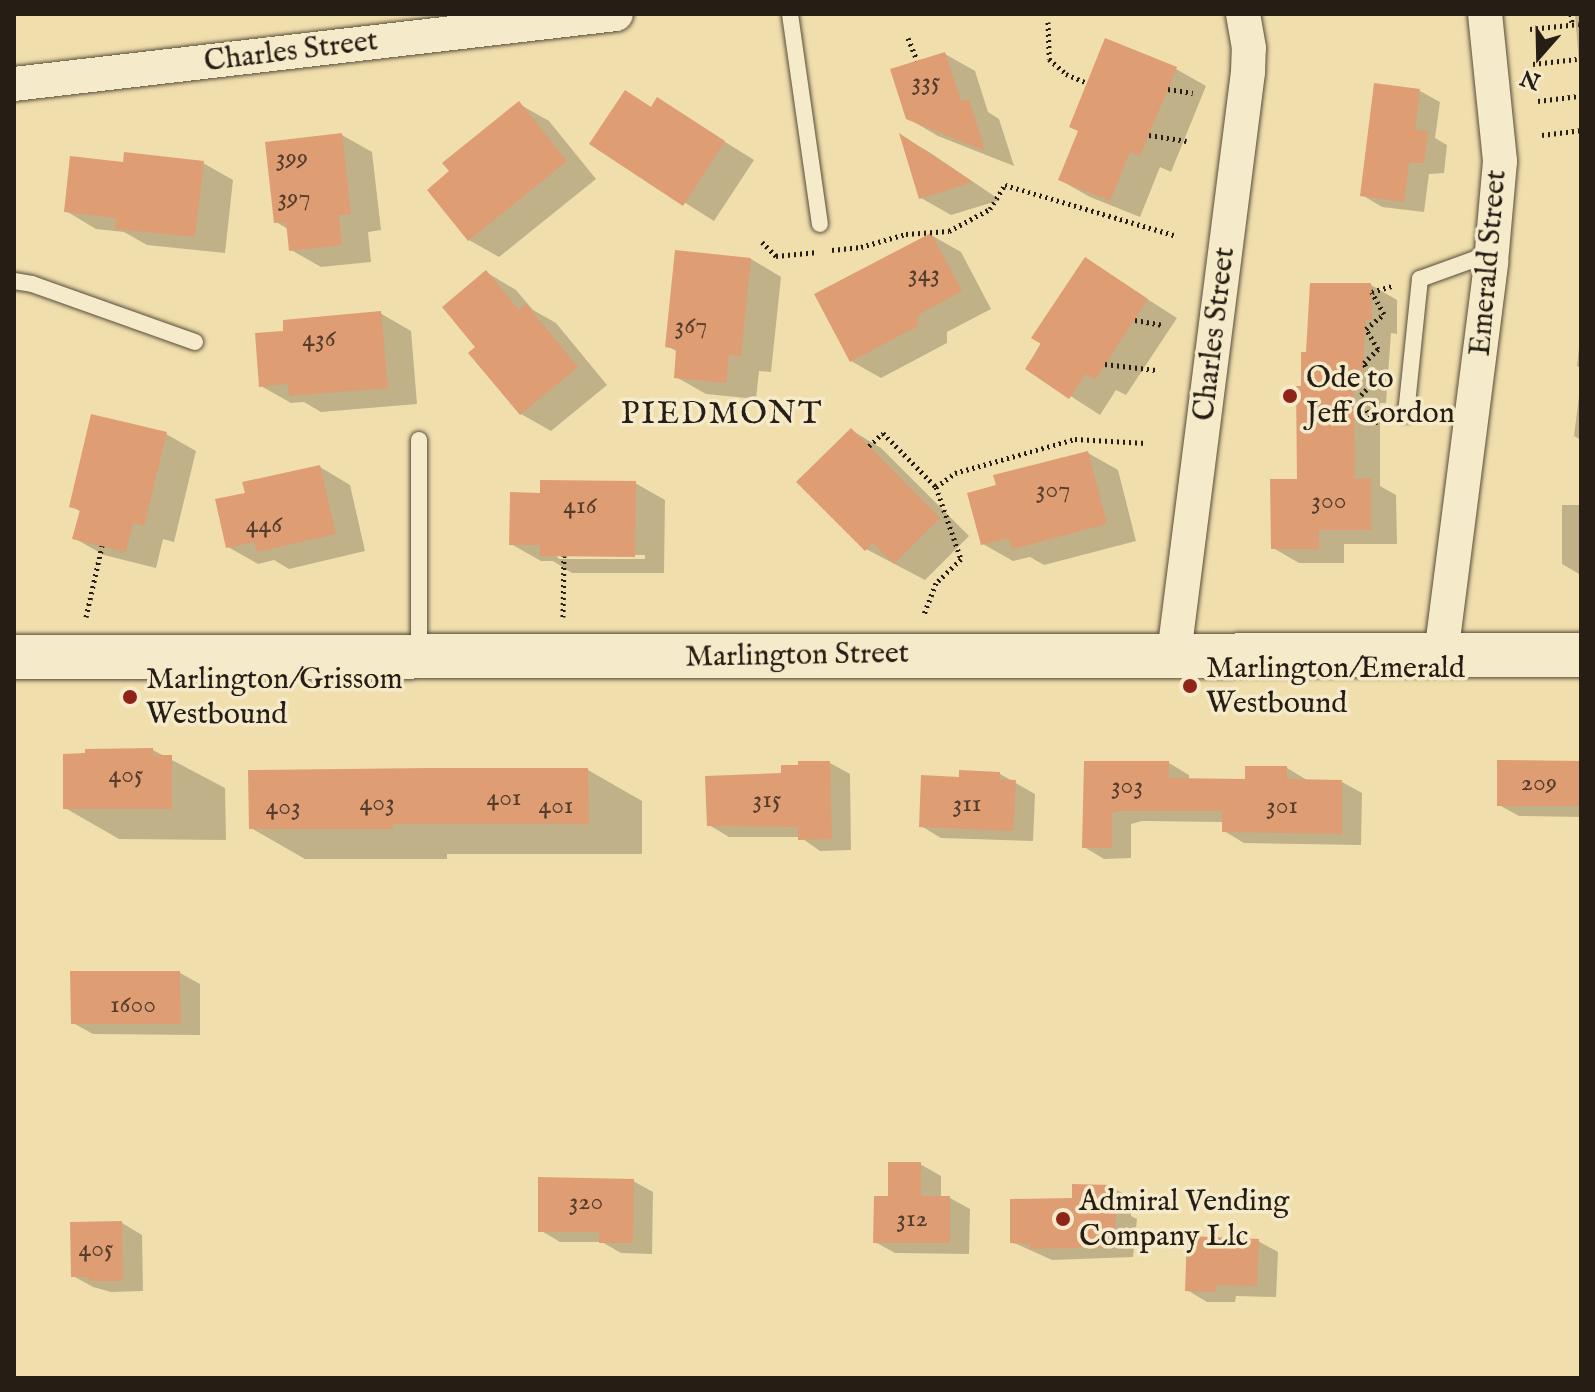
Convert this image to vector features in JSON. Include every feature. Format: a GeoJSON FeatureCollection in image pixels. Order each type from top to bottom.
{"type":"FeatureCollection","features":[{"type":"Feature","properties":{"kind":"street","name":"Charles Street"},"geometry":{"type":"LineString","coordinates":[[14,84],[616,14]]}},
{"type":"Feature","properties":{"kind":"street","name":"Charles Street"},"geometry":{"type":"LineString","coordinates":[[1174,654],[1248,72],[1249,48],[1243,14]]}},
{"type":"Feature","properties":{"kind":"street","name":"Emerald Street"},"geometry":{"type":"LineString","coordinates":[[1441,655],[1492,253],[1500,161],[1485,14]]}},
{"type":"Feature","properties":{"kind":"street","name":"Marlington Street"},"geometry":{"type":"LineString","coordinates":[[14,657],[1581,655]]}},
{"type":"Feature","properties":{"kind":"lane"},"geometry":{"type":"LineString","coordinates":[[790,14],[820,224]]}},
{"type":"Feature","properties":{"kind":"lane"},"geometry":{"type":"LineString","coordinates":[[1406,414],[1420,279],[1492,253]]}},
{"type":"Feature","properties":{"kind":"lane"},"geometry":{"type":"LineString","coordinates":[[14,281],[32,284],[195,342]]}},
{"type":"Feature","properties":{"kind":"lane"},"geometry":{"type":"LineString","coordinates":[[419,440],[419,658]]}},
{"type":"Feature","properties":{"kind":"path"},"geometry":{"type":"LineString","coordinates":[[1530,29],[1576,24],[1571,14]]}},
{"type":"Feature","properties":{"kind":"path"},"geometry":{"type":"LineString","coordinates":[[1048,22],[1049,59],[1066,74],[1087,83]]}},
{"type":"Feature","properties":{"kind":"path"},"geometry":{"type":"LineString","coordinates":[[908,38],[917,60]]}},
{"type":"Feature","properties":{"kind":"path"},"geometry":{"type":"LineString","coordinates":[[1533,64],[1577,59]]}},
{"type":"Feature","properties":{"kind":"path"},"geometry":{"type":"LineString","coordinates":[[1168,89],[1193,93]]}},
{"type":"Feature","properties":{"kind":"path"},"geometry":{"type":"LineString","coordinates":[[1538,101],[1579,96]]}},
{"type":"Feature","properties":{"kind":"path"},"geometry":{"type":"LineString","coordinates":[[1542,135],[1581,130]]}},
{"type":"Feature","properties":{"kind":"path"},"geometry":{"type":"LineString","coordinates":[[1149,135],[1187,141]]}},
{"type":"Feature","properties":{"kind":"path"},"geometry":{"type":"LineString","coordinates":[[762,242],[776,256],[861,247],[906,234],[949,231],[990,209],[1005,185],[1174,235]]}},
{"type":"Feature","properties":{"kind":"path"},"geometry":{"type":"LineString","coordinates":[[1372,292],[1384,314],[1366,329],[1378,349],[1364,363],[1374,382],[1361,395],[1372,423]]}},
{"type":"Feature","properties":{"kind":"path"},"geometry":{"type":"LineString","coordinates":[[1135,320],[1162,325]]}},
{"type":"Feature","properties":{"kind":"path"},"geometry":{"type":"LineString","coordinates":[[1105,364],[1156,370]]}},
{"type":"Feature","properties":{"kind":"path"},"geometry":{"type":"LineString","coordinates":[[869,446],[883,433],[936,487],[961,559],[936,583],[922,624]]}},
{"type":"Feature","properties":{"kind":"path"},"geometry":{"type":"LineString","coordinates":[[936,487],[955,473],[1075,439],[1146,443]]}},
{"type":"Feature","properties":{"kind":"path"},"geometry":{"type":"LineString","coordinates":[[85,622],[102,546]]}},
{"type":"Feature","properties":{"kind":"path"},"geometry":{"type":"LineString","coordinates":[[563,622],[564,556]]}},
{"type":"Feature","properties":{"kind":"building"},"geometry":{"type":"Polygon","coordinates":[[[1105,38],[1177,67],[1140,156],[1130,152],[1110,201],[1058,180],[1078,131],[1069,127],[1105,38]]]}},
{"type":"Feature","properties":{"kind":"building"},"geometry":{"type":"Polygon","coordinates":[[[945,52],[961,101],[969,99],[985,151],[906,119],[890,69],[945,52]]]}},
{"type":"Feature","properties":{"kind":"building"},"geometry":{"type":"Polygon","coordinates":[[[1374,83],[1420,89],[1415,130],[1428,131],[1424,163],[1409,163],[1404,202],[1360,196],[1374,83]]]}},
{"type":"Feature","properties":{"kind":"building"},"geometry":{"type":"Polygon","coordinates":[[[625,90],[651,107],[657,97],[725,141],[683,206],[589,144],[625,90]]]}},
{"type":"Feature","properties":{"kind":"building"},"geometry":{"type":"Polygon","coordinates":[[[519,101],[567,161],[468,241],[427,190],[449,171],[442,163],[519,101]]]}},
{"type":"Feature","properties":{"kind":"building"},"geometry":{"type":"Polygon","coordinates":[[[342,133],[351,214],[339,215],[342,245],[289,251],[286,222],[274,223],[265,142],[342,133]]]}},
{"type":"Feature","properties":{"kind":"building"},"geometry":{"type":"Polygon","coordinates":[[[899,133],[973,182],[919,199],[899,133]]]}},
{"type":"Feature","properties":{"kind":"building"},"geometry":{"type":"Polygon","coordinates":[[[124,152],[204,161],[195,237],[115,229],[116,218],[64,212],[70,156],[123,162],[124,152]]]}},
{"type":"Feature","properties":{"kind":"building"},"geometry":{"type":"Polygon","coordinates":[[[931,233],[962,291],[918,315],[918,326],[850,362],[814,294],[931,233]]]}},
{"type":"Feature","properties":{"kind":"building"},"geometry":{"type":"Polygon","coordinates":[[[675,250],[751,258],[741,356],[729,355],[726,383],[674,378],[676,349],[665,347],[675,250]]]}},
{"type":"Feature","properties":{"kind":"building"},"geometry":{"type":"Polygon","coordinates":[[[1085,257],[1148,299],[1095,380],[1086,374],[1069,399],[1025,369],[1041,344],[1031,338],[1085,257]]]}},
{"type":"Feature","properties":{"kind":"building"},"geometry":{"type":"Polygon","coordinates":[[[486,270],[519,310],[526,304],[578,367],[520,415],[468,353],[475,347],[442,307],[486,270]]]}},
{"type":"Feature","properties":{"kind":"building"},"geometry":{"type":"Polygon","coordinates":[[[1310,283],[1371,283],[1372,320],[1366,320],[1361,389],[1354,389],[1355,479],[1371,478],[1371,530],[1319,530],[1319,549],[1271,549],[1270,479],[1297,479],[1296,386],[1301,386],[1301,352],[1306,352],[1310,283]]]}},
{"type":"Feature","properties":{"kind":"building"},"geometry":{"type":"Polygon","coordinates":[[[381,311],[388,388],[289,396],[288,384],[259,387],[255,333],[283,331],[283,320],[381,311]]]}},
{"type":"Feature","properties":{"kind":"building"},"geometry":{"type":"Polygon","coordinates":[[[91,414],[167,432],[144,526],[133,523],[126,552],[72,539],[80,510],[69,507],[91,414]]]}},
{"type":"Feature","properties":{"kind":"building"},"geometry":{"type":"Polygon","coordinates":[[[851,428],[940,518],[894,564],[873,543],[865,551],[796,482],[851,428]]]}},
{"type":"Feature","properties":{"kind":"building"},"geometry":{"type":"Polygon","coordinates":[[[1088,451],[1107,524],[1012,549],[1009,538],[981,545],[967,493],[996,485],[993,475],[1088,451]]]}},
{"type":"Feature","properties":{"kind":"building"},"geometry":{"type":"Polygon","coordinates":[[[320,465],[336,534],[257,552],[254,542],[226,548],[215,499],[245,493],[242,482],[320,465]]]}},
{"type":"Feature","properties":{"kind":"building"},"geometry":{"type":"Polygon","coordinates":[[[540,480],[636,481],[635,557],[540,556],[540,545],[509,545],[510,492],[540,493],[540,480]]]}},
{"type":"Feature","properties":{"kind":"building"},"geometry":{"type":"Polygon","coordinates":[[[153,748],[153,755],[172,755],[172,809],[63,809],[63,754],[85,753],[85,749],[153,748]]]}},
{"type":"Feature","properties":{"kind":"building"},"geometry":{"type":"Polygon","coordinates":[[[1497,760],[1581,761],[1581,806],[1497,806],[1497,760]]]}},
{"type":"Feature","properties":{"kind":"building"},"geometry":{"type":"Polygon","coordinates":[[[798,761],[830,761],[832,839],[798,840],[798,827],[707,826],[705,776],[781,773],[781,765],[798,765],[798,761]]]}},
{"type":"Feature","properties":{"kind":"building"},"geometry":{"type":"Polygon","coordinates":[[[1084,761],[1169,761],[1169,778],[1245,779],[1245,766],[1287,766],[1287,779],[1342,780],[1342,834],[1222,832],[1222,811],[1121,811],[1112,813],[1112,848],[1082,848],[1084,761]]]}},
{"type":"Feature","properties":{"kind":"building"},"geometry":{"type":"Polygon","coordinates":[[[588,768],[589,824],[393,824],[393,829],[249,829],[248,770],[588,768]]]}},
{"type":"Feature","properties":{"kind":"building"},"geometry":{"type":"Polygon","coordinates":[[[959,770],[1000,772],[1000,779],[1016,780],[1013,831],[919,827],[921,775],[959,777],[959,770]]]}},
{"type":"Feature","properties":{"kind":"building"},"geometry":{"type":"Polygon","coordinates":[[[70,971],[180,971],[181,1024],[71,1024],[70,971]]]}},
{"type":"Feature","properties":{"kind":"building"},"geometry":{"type":"Polygon","coordinates":[[[888,1162],[921,1162],[921,1196],[950,1196],[950,1243],[873,1243],[874,1196],[888,1196],[888,1162]]]}},
{"type":"Feature","properties":{"kind":"building"},"geometry":{"type":"Polygon","coordinates":[[[538,1177],[634,1179],[633,1243],[599,1243],[599,1232],[538,1232],[538,1177]]]}},
{"type":"Feature","properties":{"kind":"building","name":"Admiral Vending Company Llc"},"geometry":{"type":"Polygon","coordinates":[[[1072,1184],[1112,1185],[1112,1205],[1117,1205],[1113,1247],[1030,1249],[1030,1244],[1010,1243],[1010,1199],[1072,1198],[1072,1184]]]}},
{"type":"Feature","properties":{"kind":"building"},"geometry":{"type":"Polygon","coordinates":[[[122,1221],[123,1281],[89,1281],[89,1277],[71,1277],[70,1222],[122,1221]]]}},
{"type":"Feature","properties":{"kind":"building"},"geometry":{"type":"Polygon","coordinates":[[[1187,1236],[1259,1239],[1257,1286],[1216,1285],[1216,1292],[1185,1291],[1187,1236]]]}},
{"type":"Feature","properties":{"kind":"place","name":"Ode to Jeff Gordon"},"geometry":{"type":"Point","coordinates":[1290,396]}},
{"type":"Feature","properties":{"kind":"place","name":"Marlington/Emerald Westbound"},"geometry":{"type":"Point","coordinates":[1190,686]}},
{"type":"Feature","properties":{"kind":"place","name":"Marlington/Grissom Westbound"},"geometry":{"type":"Point","coordinates":[130,697]}},
{"type":"Feature","properties":{"kind":"place","name":"Admiral Vending Company Llc"},"geometry":{"type":"Point","coordinates":[1063,1219]}},
{"type":"Feature","properties":{"kind":"district","name":"PIEDMONT"},"geometry":{"type":"Point","coordinates":[722,415]}}]}
